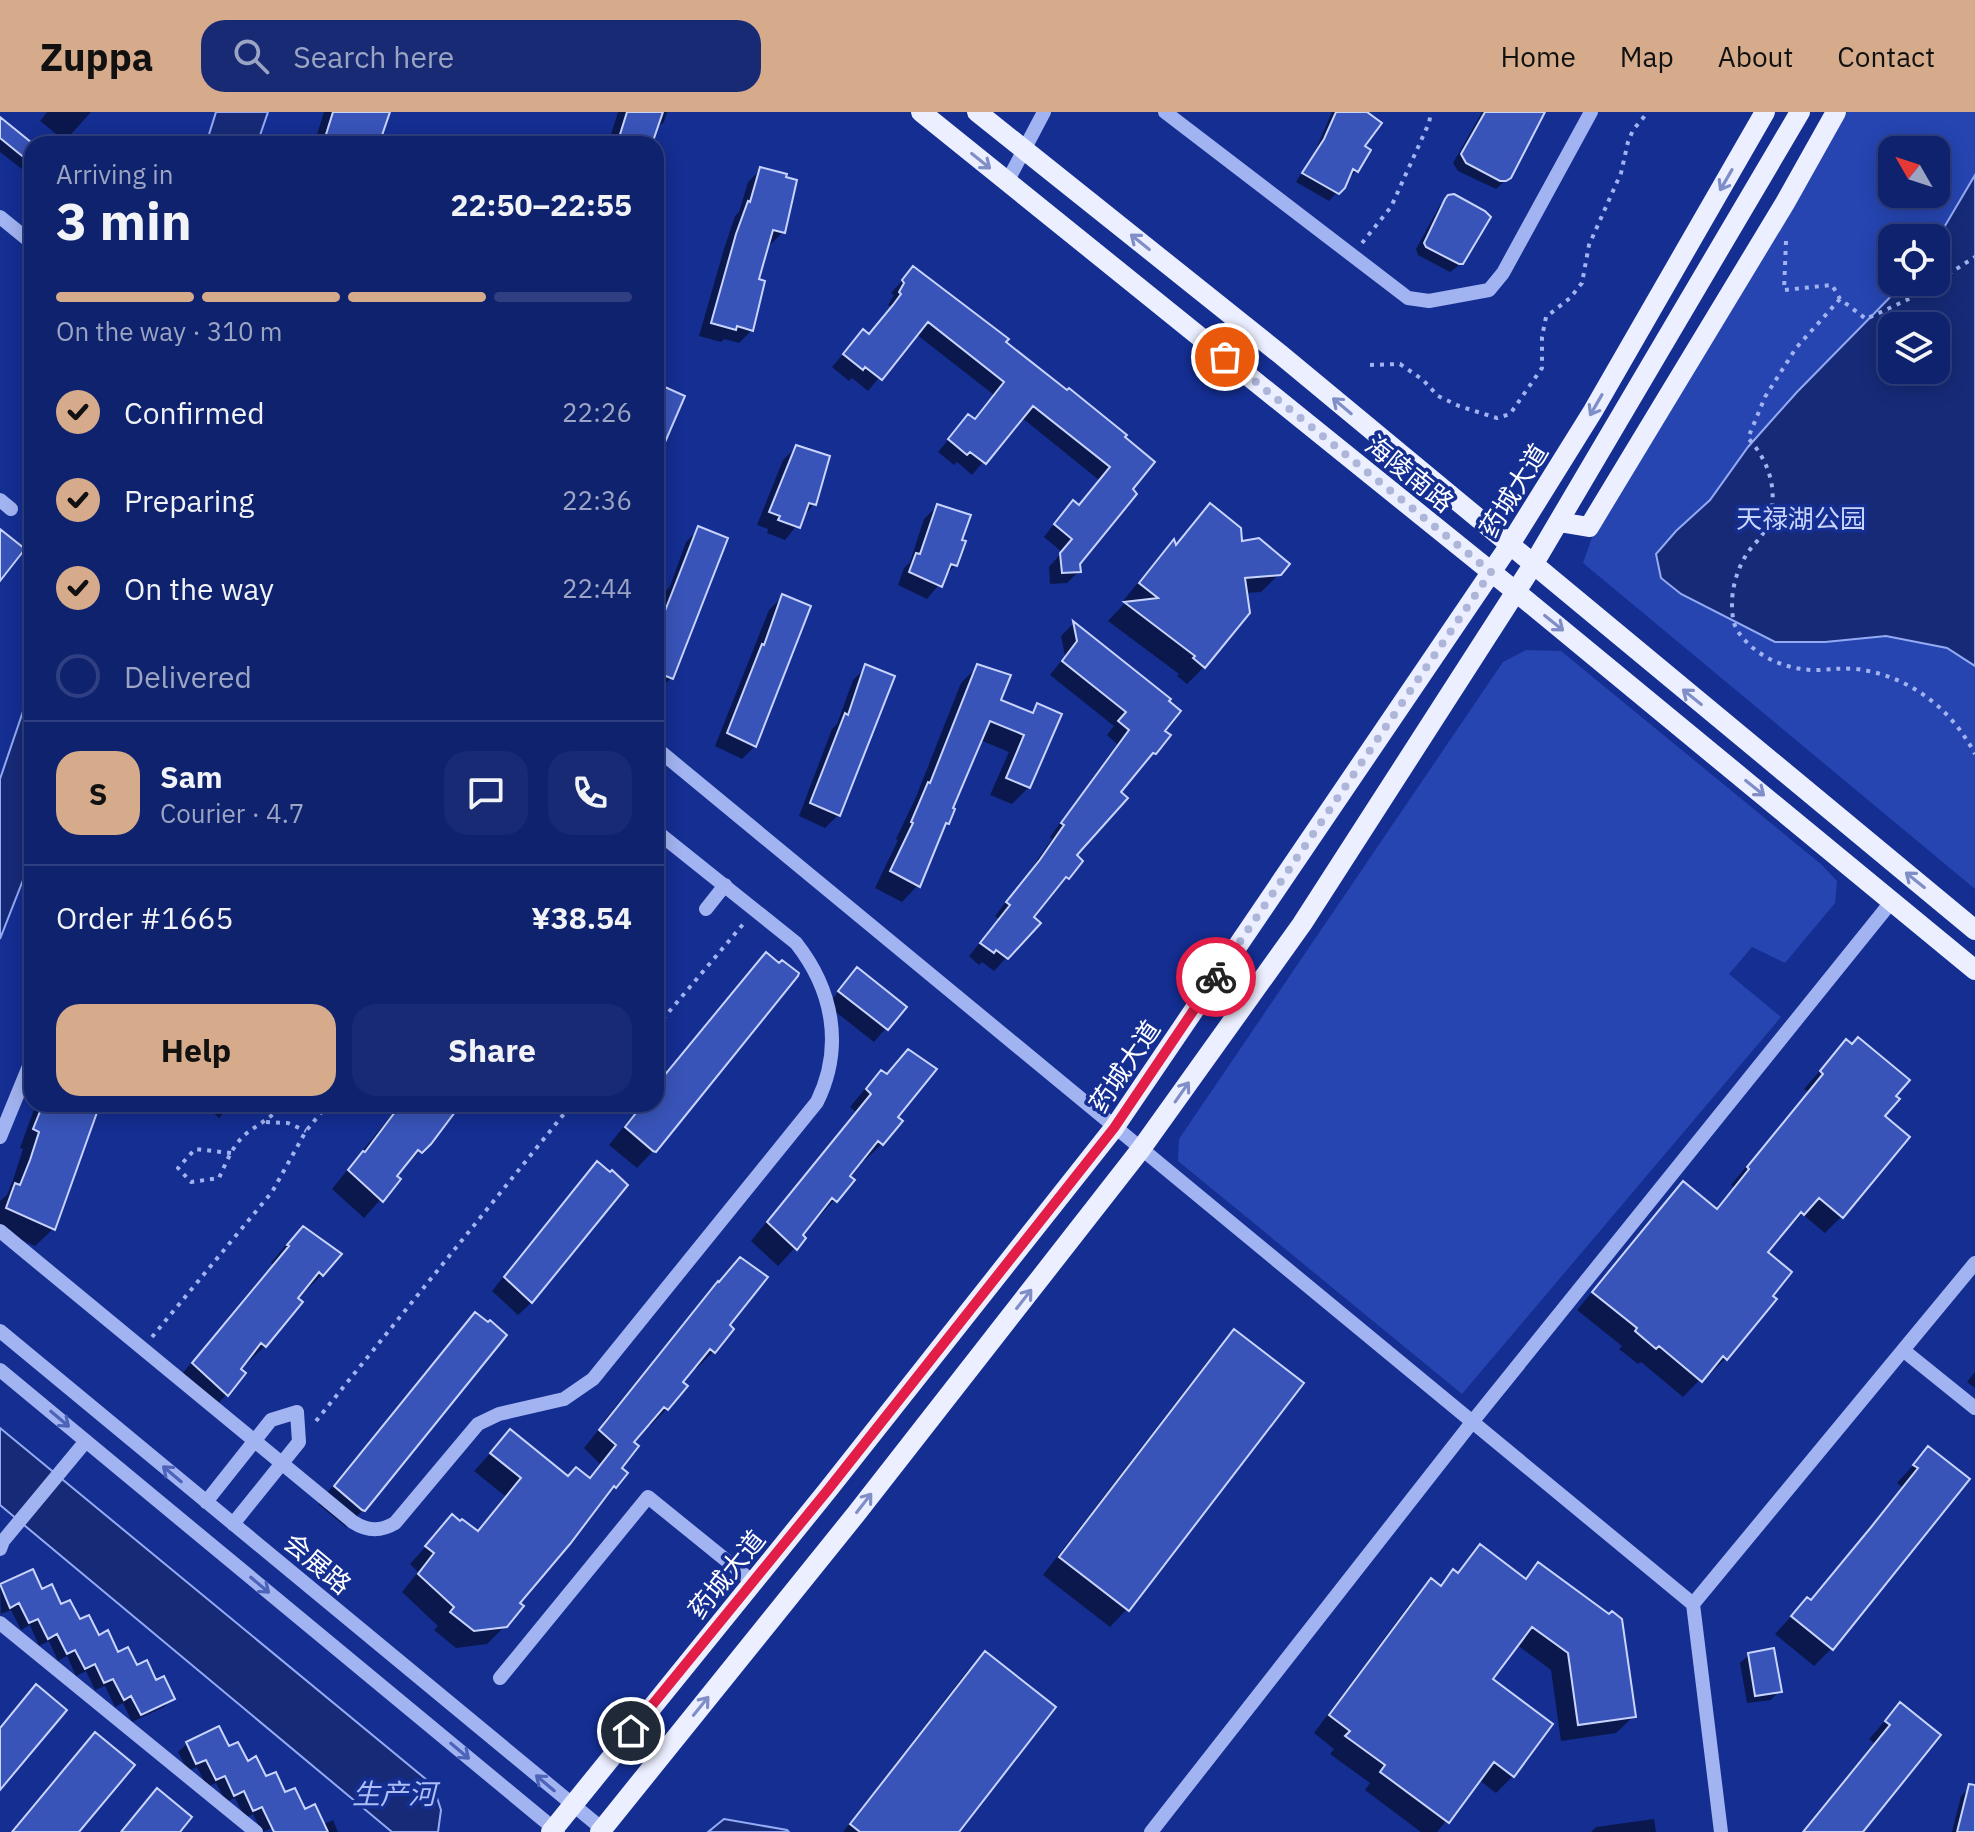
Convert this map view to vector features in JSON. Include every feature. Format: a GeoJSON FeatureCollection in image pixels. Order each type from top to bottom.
{"type":"FeatureCollection","features":[{"type":"Feature","properties":{"kind":"main road","name":"海陵南路"},"geometry":{"type":"LineString","coordinates":[[921,112],[1515,591],[1975,970]]}},
{"type":"Feature","properties":{"kind":"main road","name":"海陵南路"},"geometry":{"type":"LineString","coordinates":[[977,112],[1280,354],[1975,930]]}},
{"type":"Feature","properties":{"kind":"main road","name":"药城大道"},"geometry":{"type":"LineString","coordinates":[[554,1831],[571,1805],[753,1582],[1114,1128],[1509,546],[1593,411],[1765,112]]}},
{"type":"Feature","properties":{"kind":"main road"},"geometry":{"type":"LineString","coordinates":[[602,1831],[856,1514],[1141,1149],[1302,924],[1533,565],[1800,112]]}},
{"type":"Feature","properties":{"kind":"main road"},"geometry":{"type":"LineString","coordinates":[[1559,522],[1589,527],[1785,203],[1836,112]]}},
{"type":"Feature","properties":{"kind":"street"},"geometry":{"type":"LineString","coordinates":[[1007,182],[1044,112]]}},
{"type":"Feature","properties":{"kind":"street"},"geometry":{"type":"LineString","coordinates":[[1165,112],[1408,298],[1429,301],[1489,290],[1503,273],[1591,112]]}},
{"type":"Feature","properties":{"kind":"street"},"geometry":{"type":"LineString","coordinates":[[0,217],[24,236]]}},
{"type":"Feature","properties":{"kind":"street"},"geometry":{"type":"LineString","coordinates":[[664,755],[1693,1604],[1721,1832]]}},
{"type":"Feature","properties":{"kind":"street"},"geometry":{"type":"LineString","coordinates":[[0,1231],[353,1522],[361,1527],[380,1530],[400,1518],[478,1424],[499,1414],[564,1399],[593,1379],[817,1102],[827,1082],[833,1040],[829,1008],[819,978],[796,943],[664,837]]}},
{"type":"Feature","properties":{"kind":"street"},"geometry":{"type":"LineString","coordinates":[[706,909],[725,885]]}},
{"type":"Feature","properties":{"kind":"street"},"geometry":{"type":"LineString","coordinates":[[1151,1832],[1473,1421],[1892,901]]}},
{"type":"Feature","properties":{"kind":"street"},"geometry":{"type":"LineString","coordinates":[[0,1137],[24,1078]]}},
{"type":"Feature","properties":{"kind":"street"},"geometry":{"type":"LineString","coordinates":[[1693,1604],[1975,1263]]}},
{"type":"Feature","properties":{"kind":"street","name":"会展路"},"geometry":{"type":"LineString","coordinates":[[0,1331],[602,1831]]}},
{"type":"Feature","properties":{"kind":"street"},"geometry":{"type":"LineString","coordinates":[[1903,1350],[1975,1408]]}},
{"type":"Feature","properties":{"kind":"street","name":"会展路"},"geometry":{"type":"LineString","coordinates":[[0,1370],[554,1831]]}},
{"type":"Feature","properties":{"kind":"street"},"geometry":{"type":"LineString","coordinates":[[206,1502],[271,1420],[297,1412],[299,1442],[233,1524]]}},
{"type":"Feature","properties":{"kind":"street"},"geometry":{"type":"LineString","coordinates":[[2,1545],[86,1441]]}},
{"type":"Feature","properties":{"kind":"street"},"geometry":{"type":"LineString","coordinates":[[500,1678],[648,1497],[753,1582]]}},
{"type":"Feature","properties":{"kind":"street"},"geometry":{"type":"LineString","coordinates":[[0,1623],[256,1832]]}},
{"type":"Feature","properties":{"kind":"path"},"geometry":{"type":"LineString","coordinates":[[1362,244],[1391,207],[1429,123],[1431,112]]}},
{"type":"Feature","properties":{"kind":"path"},"geometry":{"type":"LineString","coordinates":[[1370,365],[1400,364],[1423,380],[1438,396],[1459,406],[1497,418],[1510,414],[1542,368],[1542,337],[1546,317],[1570,298],[1582,283],[1589,245],[1621,173],[1628,142],[1633,130],[1648,112]]}},
{"type":"Feature","properties":{"kind":"path"},"geometry":{"type":"LineString","coordinates":[[1786,238],[1784,290],[1832,285],[1840,299],[1866,319],[1911,298],[1975,257]]}},
{"type":"Feature","properties":{"kind":"path"},"geometry":{"type":"LineString","coordinates":[[1840,299],[1796,348],[1765,397],[1748,438],[1764,457],[1773,493],[1766,529],[1749,551],[1735,580],[1732,613],[1736,629],[1756,650],[1780,664],[1807,670],[1864,670],[1910,686],[1943,709],[1957,724],[1975,754]]}},
{"type":"Feature","properties":{"kind":"path"},"geometry":{"type":"LineString","coordinates":[[664,1018],[755,910]]}},
{"type":"Feature","properties":{"kind":"path"},"geometry":{"type":"LineString","coordinates":[[231,1153],[195,1149],[178,1168],[191,1182],[219,1178],[244,1135],[266,1122],[275,1112]]}},
{"type":"Feature","properties":{"kind":"path"},"geometry":{"type":"LineString","coordinates":[[143,1348],[272,1192],[306,1131],[321,1112]]}},
{"type":"Feature","properties":{"kind":"path"},"geometry":{"type":"LineString","coordinates":[[299,1442],[566,1112]]}},
{"type":"Feature","properties":{"kind":"path"},"geometry":{"type":"LineString","coordinates":[[266,1122],[288,1123],[306,1131]]}},
{"type":"Feature","properties":{"kind":"green space","name":"天禄湖公园"},"geometry":{"type":"Polygon","coordinates":[[[1847,112],[1975,112],[1975,889],[1583,563],[1601,512],[1847,112]]]}},
{"type":"Feature","properties":{"kind":"green space"},"geometry":{"type":"Polygon","coordinates":[[[1526,650],[1561,651],[1822,865],[1837,881],[1835,903],[1785,963],[1752,947],[1729,974],[1781,1017],[1462,1394],[1178,1161],[1179,1139],[1503,662],[1526,650]]]}},
{"type":"Feature","properties":{"kind":"water"},"geometry":{"type":"Polygon","coordinates":[[[216,112],[268,112],[260,136],[208,136],[216,112]]]}},
{"type":"Feature","properties":{"kind":"water"},"geometry":{"type":"Polygon","coordinates":[[[1975,175],[1975,666],[1947,648],[1886,636],[1825,642],[1775,642],[1681,594],[1661,578],[1656,554],[1710,500],[1748,447],[1891,296],[1950,296],[1950,224],[1946,224],[1975,175]]]}},
{"type":"Feature","properties":{"kind":"water"},"geometry":{"type":"Polygon","coordinates":[[[24,708],[24,878],[0,939],[0,779],[24,708]]]}},
{"type":"Feature","properties":{"kind":"water","name":"生产河"},"geometry":{"type":"Polygon","coordinates":[[[0,1428],[433,1785],[441,1810],[438,1832],[392,1832],[0,1505],[0,1428]]]}},
{"type":"Feature","properties":{"kind":"water"},"geometry":{"type":"Polygon","coordinates":[[[724,1819],[787,1830],[789,1832],[708,1832],[724,1819]]]}},
{"type":"Feature","properties":{"kind":"building"},"geometry":{"type":"Polygon","coordinates":[[[333,112],[390,112],[382,136],[326,136],[333,112]]]}},
{"type":"Feature","properties":{"kind":"building"},"geometry":{"type":"Polygon","coordinates":[[[627,112],[663,112],[655,136],[620,136],[627,112]]]}},
{"type":"Feature","properties":{"kind":"building"},"geometry":{"type":"Polygon","coordinates":[[[1336,112],[1367,112],[1382,123],[1365,146],[1371,150],[1358,172],[1353,169],[1339,194],[1302,173],[1324,139],[1336,112]]]}},
{"type":"Feature","properties":{"kind":"building"},"geometry":{"type":"Polygon","coordinates":[[[1485,112],[1545,112],[1511,178],[1506,181],[1500,181],[1466,163],[1461,154],[1485,112]]]}},
{"type":"Feature","properties":{"kind":"building"},"geometry":{"type":"Polygon","coordinates":[[[0,117],[24,136],[24,158],[0,138],[0,117]]]}},
{"type":"Feature","properties":{"kind":"building"},"geometry":{"type":"Polygon","coordinates":[[[760,167],[797,180],[785,233],[773,230],[759,279],[765,281],[753,331],[737,326],[736,330],[711,323],[736,234],[760,167]]]}},
{"type":"Feature","properties":{"kind":"building"},"geometry":{"type":"Polygon","coordinates":[[[1454,194],[1491,217],[1463,264],[1426,247],[1424,243],[1445,199],[1454,194]]]}},
{"type":"Feature","properties":{"kind":"building"},"geometry":{"type":"Polygon","coordinates":[[[913,266],[1009,339],[1006,342],[1067,390],[1069,388],[1155,462],[1133,489],[1137,494],[1080,564],[1081,572],[1062,573],[1060,553],[1072,539],[1054,524],[1073,500],[1079,505],[1110,467],[1033,406],[986,464],[970,452],[967,455],[948,439],[968,414],[975,419],[1004,382],[928,322],[882,380],[843,354],[863,329],[869,334],[893,305],[901,294],[902,280],[913,266]]]}},
{"type":"Feature","properties":{"kind":"building"},"geometry":{"type":"Polygon","coordinates":[[[664,387],[685,396],[664,445],[664,387]]]}},
{"type":"Feature","properties":{"kind":"building"},"geometry":{"type":"Polygon","coordinates":[[[796,445],[830,456],[816,505],[809,503],[800,528],[778,520],[780,516],[769,512],[796,445]]]}},
{"type":"Feature","properties":{"kind":"building"},"geometry":{"type":"Polygon","coordinates":[[[1210,503],[1241,528],[1242,541],[1259,538],[1290,564],[1281,575],[1245,578],[1250,613],[1205,668],[1193,658],[1195,656],[1124,602],[1158,598],[1139,583],[1174,539],[1176,545],[1210,503]]]}},
{"type":"Feature","properties":{"kind":"building"},"geometry":{"type":"Polygon","coordinates":[[[937,504],[971,515],[957,566],[951,564],[942,587],[909,572],[916,553],[920,554],[937,504]]]}},
{"type":"Feature","properties":{"kind":"building"},"geometry":{"type":"Polygon","coordinates":[[[698,526],[728,538],[673,679],[664,675],[664,613],[698,526]]]}},
{"type":"Feature","properties":{"kind":"building"},"geometry":{"type":"Polygon","coordinates":[[[0,529],[24,550],[0,581],[0,529]]]}},
{"type":"Feature","properties":{"kind":"building"},"geometry":{"type":"Polygon","coordinates":[[[782,594],[811,606],[756,747],[727,733],[782,594]]]}},
{"type":"Feature","properties":{"kind":"building"},"geometry":{"type":"Polygon","coordinates":[[[1073,621],[1171,699],[1169,701],[1181,711],[1165,731],[1171,735],[1121,792],[1128,798],[1077,855],[1083,861],[1034,917],[1041,923],[1008,959],[980,943],[1010,905],[1006,902],[1039,861],[1064,825],[1061,823],[1129,730],[1118,721],[1126,712],[1062,661],[1077,641],[1073,621]]]}},
{"type":"Feature","properties":{"kind":"building"},"geometry":{"type":"Polygon","coordinates":[[[865,664],[895,676],[840,816],[810,803],[845,713],[848,715],[865,664]]]}},
{"type":"Feature","properties":{"kind":"building"},"geometry":{"type":"Polygon","coordinates":[[[977,664],[1011,675],[1001,700],[1033,713],[1037,703],[1062,714],[1030,788],[1006,778],[1024,735],[990,721],[920,887],[890,871],[930,783],[977,664]]]}},
{"type":"Feature","properties":{"kind":"building"},"geometry":{"type":"Polygon","coordinates":[[[766,952],[799,973],[656,1152],[625,1127],[637,1112],[664,1112],[664,1076],[766,952]]]}},
{"type":"Feature","properties":{"kind":"building"},"geometry":{"type":"Polygon","coordinates":[[[857,967],[907,1007],[888,1030],[838,991],[857,967]]]}},
{"type":"Feature","properties":{"kind":"building"},"geometry":{"type":"Polygon","coordinates":[[[1858,1037],[1910,1080],[1896,1096],[1900,1099],[1885,1116],[1910,1137],[1843,1218],[1819,1198],[1804,1215],[1801,1212],[1768,1252],[1792,1272],[1773,1296],[1777,1299],[1727,1360],[1723,1356],[1702,1382],[1659,1346],[1656,1349],[1635,1331],[1637,1328],[1592,1292],[1683,1181],[1717,1209],[1823,1074],[1820,1071],[1846,1039],[1852,1044],[1858,1037]]]}},
{"type":"Feature","properties":{"kind":"building"},"geometry":{"type":"Polygon","coordinates":[[[908,1049],[937,1069],[898,1117],[903,1121],[883,1145],[878,1141],[850,1176],[855,1180],[837,1202],[832,1198],[803,1235],[806,1238],[797,1250],[767,1222],[871,1094],[866,1089],[881,1070],[887,1074],[908,1049]]]}},
{"type":"Feature","properties":{"kind":"building"},"geometry":{"type":"Polygon","coordinates":[[[40,1112],[97,1112],[55,1230],[6,1208],[15,1183],[20,1185],[30,1160],[39,1132],[33,1129],[40,1112]]]}},
{"type":"Feature","properties":{"kind":"building"},"geometry":{"type":"Polygon","coordinates":[[[395,1112],[455,1112],[431,1144],[422,1153],[418,1150],[397,1176],[401,1179],[383,1202],[348,1170],[395,1112]]]}},
{"type":"Feature","properties":{"kind":"building"},"geometry":{"type":"Polygon","coordinates":[[[597,1161],[628,1185],[532,1303],[504,1277],[597,1161]]]}},
{"type":"Feature","properties":{"kind":"building"},"geometry":{"type":"Polygon","coordinates":[[[303,1226],[342,1254],[323,1276],[319,1272],[298,1298],[303,1302],[266,1347],[261,1343],[241,1369],[246,1373],[228,1396],[192,1363],[303,1226]]]}},
{"type":"Feature","properties":{"kind":"building"},"geometry":{"type":"Polygon","coordinates":[[[740,1257],[768,1277],[730,1325],[734,1329],[715,1353],[710,1349],[683,1382],[688,1386],[668,1410],[664,1407],[634,1442],[639,1446],[622,1468],[628,1473],[616,1488],[614,1486],[520,1603],[524,1606],[507,1627],[474,1631],[450,1612],[454,1607],[418,1574],[434,1553],[425,1546],[452,1514],[478,1531],[521,1478],[490,1453],[510,1429],[568,1476],[576,1467],[590,1478],[616,1445],[599,1430],[740,1257]]]}},
{"type":"Feature","properties":{"kind":"building"},"geometry":{"type":"Polygon","coordinates":[[[475,1312],[507,1335],[365,1511],[362,1510],[334,1486],[475,1312]]]}},
{"type":"Feature","properties":{"kind":"building"},"geometry":{"type":"Polygon","coordinates":[[[1234,1329],[1304,1383],[1129,1611],[1059,1557],[1234,1329]]]}},
{"type":"Feature","properties":{"kind":"building"},"geometry":{"type":"Polygon","coordinates":[[[1928,1446],[1970,1479],[1833,1650],[1791,1616],[1807,1597],[1811,1600],[1872,1526],[1918,1468],[1913,1465],[1928,1446]]]}},
{"type":"Feature","properties":{"kind":"building"},"geometry":{"type":"Polygon","coordinates":[[[1480,1544],[1526,1579],[1538,1562],[1609,1614],[1612,1611],[1622,1619],[1636,1717],[1578,1725],[1568,1653],[1532,1627],[1493,1679],[1553,1724],[1514,1777],[1494,1762],[1449,1823],[1380,1772],[1385,1765],[1345,1736],[1350,1731],[1329,1715],[1431,1578],[1441,1586],[1453,1569],[1458,1573],[1480,1544]]]}},
{"type":"Feature","properties":{"kind":"building"},"geometry":{"type":"Polygon","coordinates":[[[33,1569],[42,1589],[52,1584],[61,1604],[70,1600],[80,1619],[89,1615],[99,1635],[108,1630],[118,1652],[128,1647],[137,1665],[147,1660],[156,1680],[164,1676],[175,1699],[141,1715],[131,1696],[124,1700],[113,1679],[104,1683],[95,1664],[85,1669],[75,1650],[67,1654],[57,1634],[48,1639],[38,1619],[29,1623],[19,1603],[10,1608],[0,1584],[33,1569]]]}},
{"type":"Feature","properties":{"kind":"building"},"geometry":{"type":"Polygon","coordinates":[[[1774,1648],[1782,1692],[1755,1696],[1748,1653],[1774,1648]]]}},
{"type":"Feature","properties":{"kind":"building"},"geometry":{"type":"Polygon","coordinates":[[[985,1651],[1056,1707],[959,1832],[860,1832],[850,1824],[985,1651]]]}},
{"type":"Feature","properties":{"kind":"building"},"geometry":{"type":"Polygon","coordinates":[[[36,1684],[67,1710],[0,1790],[0,1728],[36,1684]]]}},
{"type":"Feature","properties":{"kind":"building"},"geometry":{"type":"Polygon","coordinates":[[[1900,1702],[1941,1735],[1863,1832],[1803,1832],[1890,1725],[1885,1721],[1900,1702]]]}},
{"type":"Feature","properties":{"kind":"building"},"geometry":{"type":"Polygon","coordinates":[[[219,1726],[229,1746],[238,1742],[248,1761],[256,1756],[266,1776],[276,1772],[285,1792],[295,1788],[305,1809],[315,1804],[328,1832],[274,1832],[262,1807],[253,1811],[244,1791],[234,1796],[225,1776],[216,1780],[206,1760],[196,1764],[186,1742],[219,1726]]]}},
{"type":"Feature","properties":{"kind":"building"},"geometry":{"type":"Polygon","coordinates":[[[95,1732],[135,1765],[79,1832],[12,1832],[95,1732]]]}},
{"type":"Feature","properties":{"kind":"building"},"geometry":{"type":"Polygon","coordinates":[[[1969,1784],[1975,1785],[1975,1832],[1957,1832],[1969,1784]]]}},
{"type":"Feature","properties":{"kind":"building"},"geometry":{"type":"Polygon","coordinates":[[[157,1788],[192,1817],[180,1832],[121,1832],[157,1788]]]}},
{"type":"Feature","properties":{"kind":"way so far"},"geometry":{"type":"LineString","coordinates":[[1216,977],[1491,572],[1225,357]]}},
{"type":"Feature","properties":{"kind":"route"},"geometry":{"type":"LineString","coordinates":[[631,1731],[827,1491],[1114,1128],[1216,977]]}}]}
